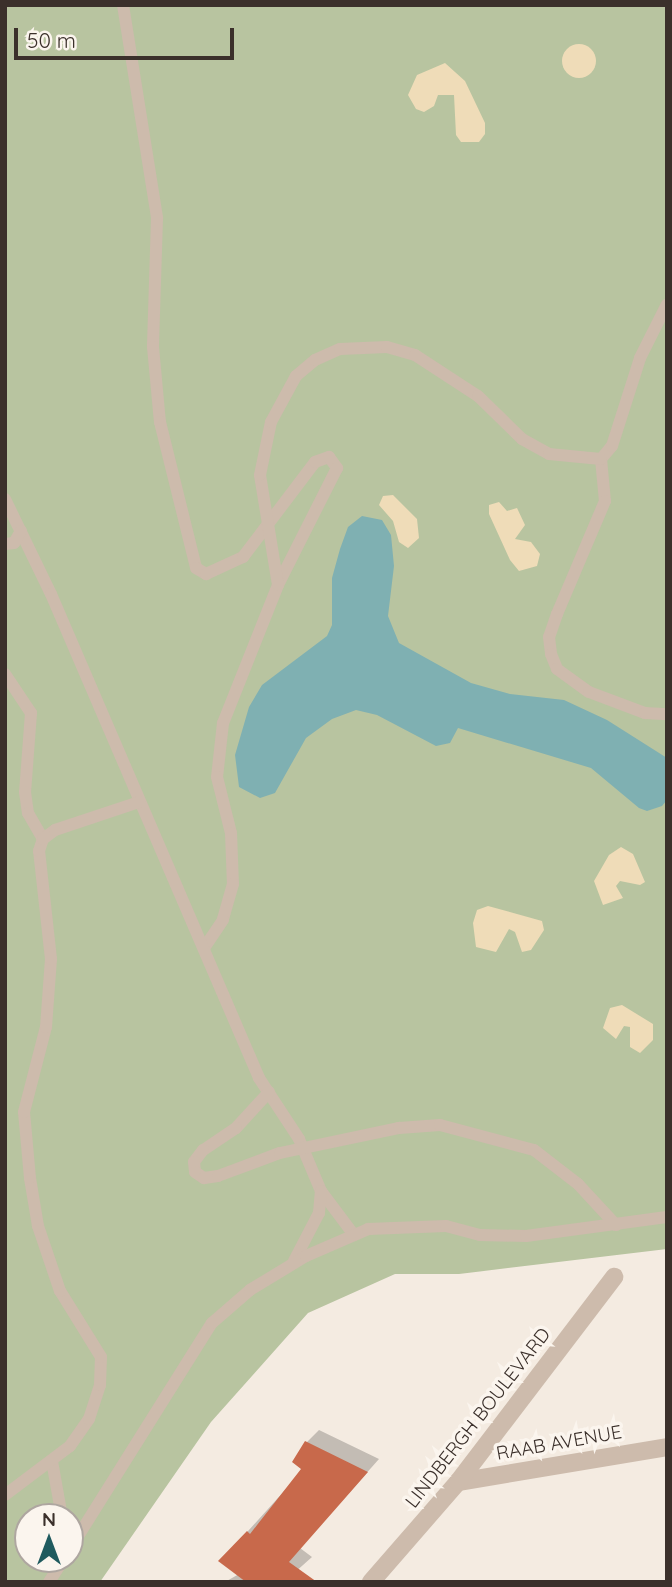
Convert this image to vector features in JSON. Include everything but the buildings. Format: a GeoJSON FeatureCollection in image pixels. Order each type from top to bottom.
{"type":"FeatureCollection","features":[{"type":"Feature","properties":{"kind":"street","name":"LINDBERGH BOULEVARD"},"geometry":{"type":"LineString","coordinates":[[371,1582],[458,1482],[614,1277]]}},
{"type":"Feature","properties":{"kind":"street","name":"RAAB AVENUE"},"geometry":{"type":"LineString","coordinates":[[458,1482],[667,1447]]}},
{"type":"Feature","properties":{"kind":"lane"},"geometry":{"type":"LineString","coordinates":[[123,5],[157,218],[153,347],[160,422],[191,559],[206,574],[219,570],[251,550],[315,462],[321,457],[334,461],[337,468],[331,485],[278,585],[223,723],[217,778],[232,833],[233,884],[223,920],[204,947]]}},
{"type":"Feature","properties":{"kind":"lane"},"geometry":{"type":"LineString","coordinates":[[667,304],[640,358],[612,446],[601,459],[605,501],[556,614],[549,637],[551,654],[557,669],[589,692],[645,713],[667,714]]}},
{"type":"Feature","properties":{"kind":"lane"},"geometry":{"type":"LineString","coordinates":[[278,585],[260,475],[271,422],[296,376],[315,360],[340,349],[387,347],[415,355],[478,396],[522,439],[549,454],[601,459]]}},
{"type":"Feature","properties":{"kind":"lane"},"geometry":{"type":"LineString","coordinates":[[5,499],[269,1092],[303,1149],[321,1191],[354,1235]]}},
{"type":"Feature","properties":{"kind":"lane"},"geometry":{"type":"LineString","coordinates":[[5,544],[14,543],[21,531]]}},
{"type":"Feature","properties":{"kind":"lane"},"geometry":{"type":"LineString","coordinates":[[5,674],[31,713],[25,792],[29,813],[43,839]]}},
{"type":"Feature","properties":{"kind":"lane"},"geometry":{"type":"LineString","coordinates":[[5,1495],[70,1447],[89,1419],[100,1385],[101,1357],[60,1291],[38,1226],[25,1133],[24,1112],[49,1005],[51,959],[39,851],[43,839],[55,830],[139,802]]}},
{"type":"Feature","properties":{"kind":"lane"},"geometry":{"type":"LineString","coordinates":[[269,1092],[236,1128],[203,1150],[194,1162],[195,1172],[204,1178],[218,1176],[303,1149],[399,1128],[440,1125],[501,1139],[552,1161],[616,1225]]}},
{"type":"Feature","properties":{"kind":"lane"},"geometry":{"type":"LineString","coordinates":[[292,1265],[319,1213],[321,1191]]}},
{"type":"Feature","properties":{"kind":"lane"},"geometry":{"type":"LineString","coordinates":[[84,1527],[212,1323],[250,1290],[292,1265],[368,1229],[446,1226],[480,1235],[526,1236],[667,1217]]}},
{"type":"Feature","properties":{"kind":"lane"},"geometry":{"type":"LineString","coordinates":[[52,1461],[60,1503]]}},
{"type":"Feature","properties":{"kind":"green space"},"geometry":{"type":"Polygon","coordinates":[[[5,5],[667,5],[667,1249],[459,1274],[395,1274],[308,1313],[211,1422],[100,1582],[5,1582],[5,5]]]}},
{"type":"Feature","properties":{"kind":"sand"},"geometry":{"type":"Polygon","coordinates":[[[579,44],[591,49],[596,61],[591,73],[579,78],[567,73],[562,61],[567,49],[579,44]]]}},
{"type":"Feature","properties":{"kind":"sand"},"geometry":{"type":"Polygon","coordinates":[[[445,63],[465,81],[485,123],[485,134],[479,142],[461,142],[456,135],[454,95],[438,95],[434,106],[424,112],[416,109],[408,95],[417,75],[445,63]]]}},
{"type":"Feature","properties":{"kind":"sand"},"geometry":{"type":"Polygon","coordinates":[[[393,495],[417,519],[419,538],[408,548],[399,542],[393,521],[379,505],[383,496],[393,495]]]}},
{"type":"Feature","properties":{"kind":"sand"},"geometry":{"type":"Polygon","coordinates":[[[499,502],[507,511],[517,508],[525,525],[515,539],[531,542],[540,554],[537,566],[519,571],[510,560],[489,514],[489,505],[499,502]]]}},
{"type":"Feature","properties":{"kind":"sand"},"geometry":{"type":"Polygon","coordinates":[[[621,847],[633,854],[645,882],[640,885],[620,881],[616,886],[623,898],[603,905],[594,881],[609,855],[621,847]]]}},
{"type":"Feature","properties":{"kind":"sand"},"geometry":{"type":"Polygon","coordinates":[[[488,906],[542,921],[544,930],[531,950],[522,952],[515,932],[509,929],[496,952],[476,947],[473,923],[477,910],[488,906]]]}},
{"type":"Feature","properties":{"kind":"sand"},"geometry":{"type":"Polygon","coordinates":[[[622,1005],[653,1024],[653,1040],[640,1053],[630,1047],[630,1027],[624,1026],[616,1039],[603,1028],[610,1008],[622,1005]]]}},
{"type":"Feature","properties":{"kind":"water"},"geometry":{"type":"Polygon","coordinates":[[[362,516],[382,520],[391,535],[394,566],[388,616],[399,643],[471,683],[510,694],[564,700],[607,720],[667,758],[667,800],[662,806],[647,811],[639,808],[591,768],[458,728],[450,743],[436,746],[377,715],[356,710],[332,719],[306,738],[275,793],[260,798],[239,787],[235,755],[249,707],[262,685],[327,636],[332,625],[332,578],[340,549],[348,527],[362,516]]]}}]}
